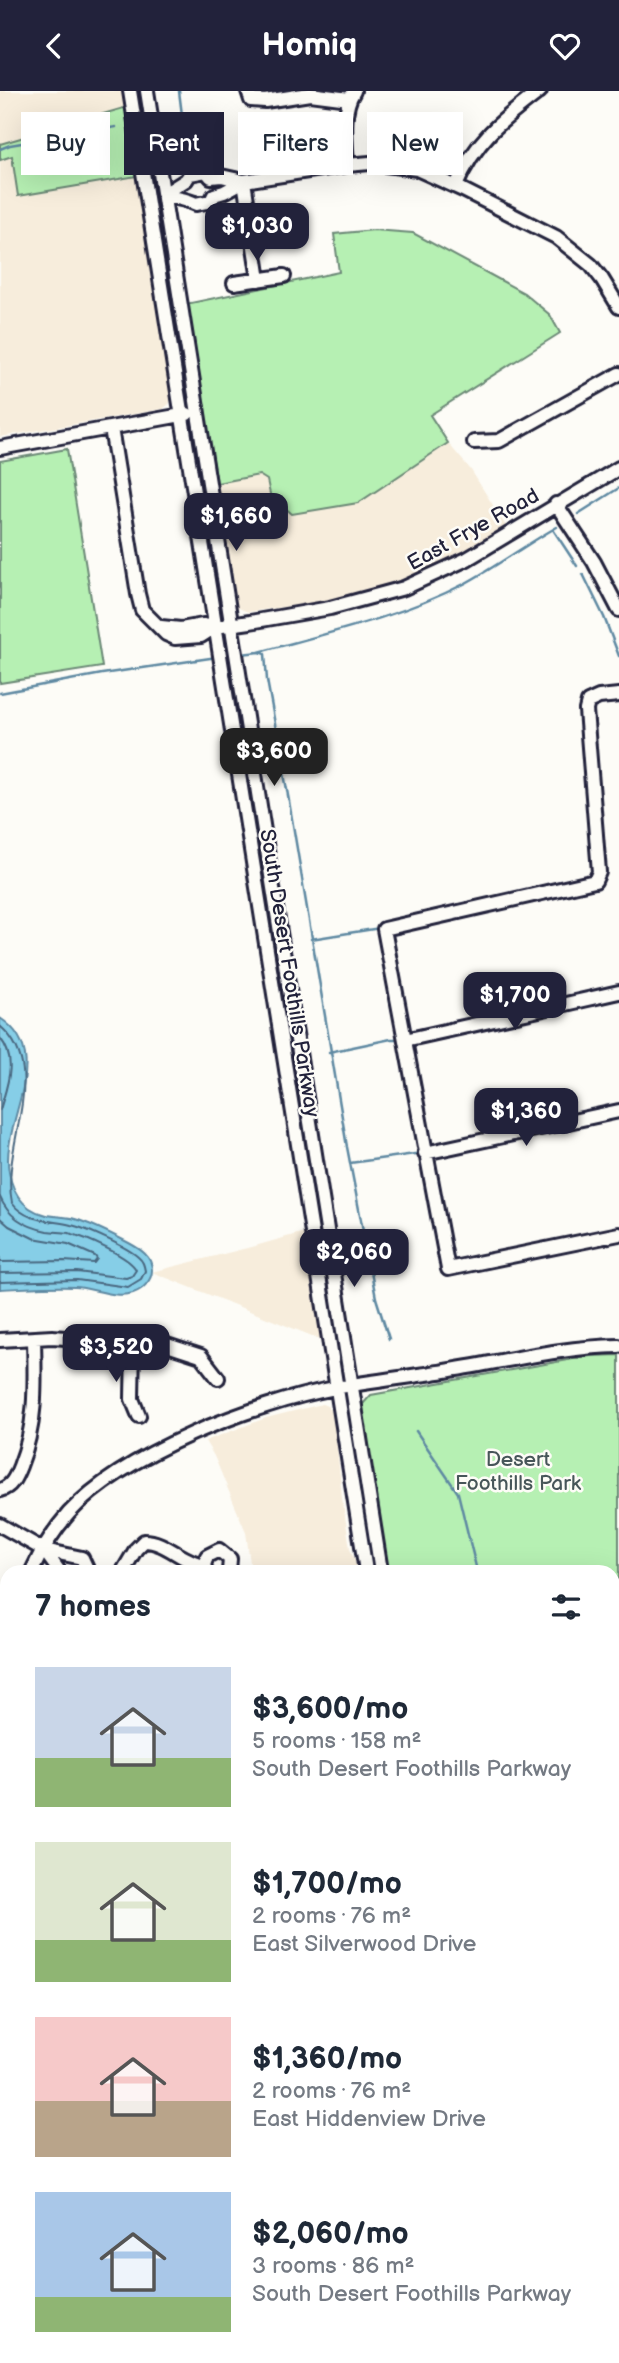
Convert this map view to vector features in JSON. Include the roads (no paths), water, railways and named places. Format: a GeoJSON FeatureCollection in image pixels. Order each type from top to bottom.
{"type":"FeatureCollection","features":[{"type":"Feature","properties":{"kind":"street","name":"South Desert Foothills Parkway"},"geometry":{"type":"LineString","coordinates":[[130,91],[365,1565]]}},
{"type":"Feature","properties":{"kind":"street","name":"South Desert Foothills Parkway"},"geometry":{"type":"LineString","coordinates":[[147,91],[380,1565]]}},
{"type":"Feature","properties":{"kind":"street"},"geometry":{"type":"LineString","coordinates":[[456,186],[466,162],[485,138],[505,118],[540,91]]}},
{"type":"Feature","properties":{"kind":"street"},"geometry":{"type":"LineString","coordinates":[[250,95],[265,101],[310,94],[351,95]]}},
{"type":"Feature","properties":{"kind":"street"},"geometry":{"type":"LineString","coordinates":[[353,164],[370,163],[417,169],[556,237],[574,250],[602,279],[619,307]]}},
{"type":"Feature","properties":{"kind":"street"},"geometry":{"type":"LineString","coordinates":[[206,171],[211,177],[214,194],[211,201],[196,204],[164,194],[187,180],[190,174],[206,171]]}},
{"type":"Feature","properties":{"kind":"street"},"geometry":{"type":"LineString","coordinates":[[211,177],[221,176],[244,181],[283,175]]}},
{"type":"Feature","properties":{"kind":"street"},"geometry":{"type":"LineString","coordinates":[[187,180],[190,201]]}},
{"type":"Feature","properties":{"kind":"street"},"geometry":{"type":"LineString","coordinates":[[214,194],[225,192],[244,181]]}},
{"type":"Feature","properties":{"kind":"street"},"geometry":{"type":"LineString","coordinates":[[244,181],[259,280]]}},
{"type":"Feature","properties":{"kind":"street"},"geometry":{"type":"LineString","coordinates":[[234,283],[284,275]]}},
{"type":"Feature","properties":{"kind":"street"},"geometry":{"type":"LineString","coordinates":[[474,442],[499,441],[619,374]]}},
{"type":"Feature","properties":{"kind":"street"},"geometry":{"type":"LineString","coordinates":[[0,447],[198,412]]}},
{"type":"Feature","properties":{"kind":"street","name":"East Frye Road"},"geometry":{"type":"LineString","coordinates":[[111,428],[142,610],[161,627],[182,634],[202,625],[231,625],[330,608],[404,588],[467,559],[619,468]]}},
{"type":"Feature","properties":{"kind":"street"},"geometry":{"type":"LineString","coordinates":[[556,504],[594,562],[619,610]]}},
{"type":"Feature","properties":{"kind":"street"},"geometry":{"type":"LineString","coordinates":[[619,695],[599,697],[588,702],[586,710],[599,872],[595,881],[384,929],[448,1269],[619,1234]]}},
{"type":"Feature","properties":{"kind":"street"},"geometry":{"type":"LineString","coordinates":[[258,896],[274,893]]}},
{"type":"Feature","properties":{"kind":"street"},"geometry":{"type":"LineString","coordinates":[[405,1039],[619,992]]}},
{"type":"Feature","properties":{"kind":"street"},"geometry":{"type":"LineString","coordinates":[[425,1153],[619,1111]]}},
{"type":"Feature","properties":{"kind":"street"},"geometry":{"type":"LineString","coordinates":[[2,1490],[16,1475],[32,1431],[35,1405],[34,1339]]}},
{"type":"Feature","properties":{"kind":"street"},"geometry":{"type":"LineString","coordinates":[[0,1340],[79,1339],[113,1345],[164,1344],[201,1356],[218,1378]]}},
{"type":"Feature","properties":{"kind":"street"},"geometry":{"type":"LineString","coordinates":[[133,1344],[132,1399],[139,1416]]}},
{"type":"Feature","properties":{"kind":"street"},"geometry":{"type":"LineString","coordinates":[[35,1565],[69,1513],[111,1478],[175,1443],[242,1413],[335,1388],[619,1346]]}},
{"type":"Feature","properties":{"kind":"street"},"geometry":{"type":"LineString","coordinates":[[0,1525],[44,1550],[77,1556],[86,1565]]}},
{"type":"Feature","properties":{"kind":"street"},"geometry":{"type":"LineString","coordinates":[[126,1565],[139,1543],[144,1541],[155,1543],[198,1565]]}},
{"type":"Feature","properties":{"kind":"street"},"geometry":{"type":"LineString","coordinates":[[44,1550],[55,1565]]}},
{"type":"Feature","properties":{"kind":"street"},"geometry":{"type":"LineString","coordinates":[[205,1565],[206,1556],[219,1550],[230,1559],[230,1565]]}},
{"type":"Feature","properties":{"kind":"water"},"geometry":{"type":"Polygon","coordinates":[[[0,1018],[16,1033],[24,1050],[26,1070],[8,1152],[9,1172],[14,1189],[23,1203],[37,1212],[89,1224],[141,1250],[150,1261],[152,1274],[149,1281],[137,1292],[119,1295],[75,1287],[0,1289],[0,1018]]]}},
{"type":"Feature","properties":{"kind":"waterway"},"geometry":{"type":"LineString","coordinates":[[179,91],[182,112]]}},
{"type":"Feature","properties":{"kind":"waterway"},"geometry":{"type":"LineString","coordinates":[[0,149],[116,127]]}},
{"type":"Feature","properties":{"kind":"waterway"},"geometry":{"type":"LineString","coordinates":[[578,514],[619,488]]}},
{"type":"Feature","properties":{"kind":"waterway"},"geometry":{"type":"LineString","coordinates":[[259,652],[363,623],[440,596],[557,527]]}},
{"type":"Feature","properties":{"kind":"waterway"},"geometry":{"type":"LineString","coordinates":[[554,531],[577,566]]}},
{"type":"Feature","properties":{"kind":"waterway"},"geometry":{"type":"LineString","coordinates":[[583,574],[619,656]]}},
{"type":"Feature","properties":{"kind":"waterway"},"geometry":{"type":"LineString","coordinates":[[241,654],[265,654],[267,680],[347,1147],[376,1298],[389,1339]]}},
{"type":"Feature","properties":{"kind":"waterway"},"geometry":{"type":"LineString","coordinates":[[0,693],[217,657]]}},
{"type":"Feature","properties":{"kind":"waterway"},"geometry":{"type":"LineString","coordinates":[[311,939],[380,928]]}},
{"type":"Feature","properties":{"kind":"waterway"},"geometry":{"type":"LineString","coordinates":[[329,1052],[401,1039]]}},
{"type":"Feature","properties":{"kind":"waterway"},"geometry":{"type":"LineString","coordinates":[[350,1163],[422,1153]]}},
{"type":"Feature","properties":{"kind":"waterway"},"geometry":{"type":"LineString","coordinates":[[416,1431],[458,1493],[476,1565]]}},
{"type":"Feature","properties":{"kind":"park label","name":"Desert Foothills Park"},"geometry":{"type":"Point","coordinates":[518,1471]}}]}
